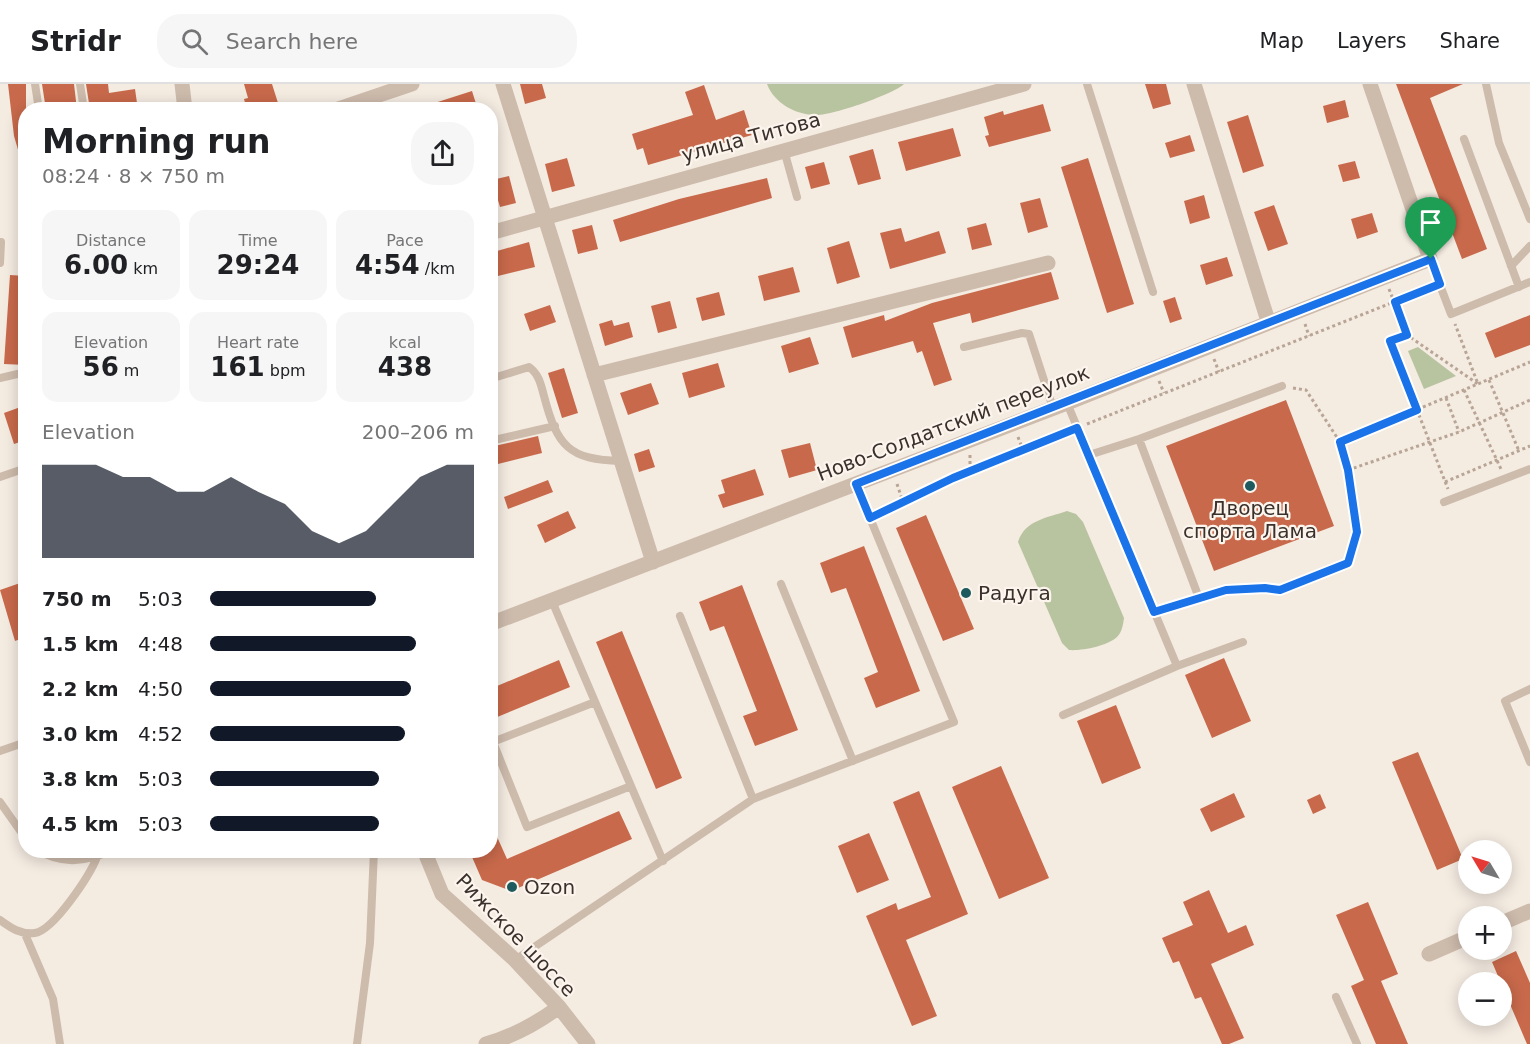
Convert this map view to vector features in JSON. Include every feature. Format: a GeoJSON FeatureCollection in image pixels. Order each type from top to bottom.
{"type":"FeatureCollection","features":[{"type":"Feature","properties":{"kind":"street"},"geometry":{"type":"LineString","coordinates":[[182,84],[184,102]]}},
{"type":"Feature","properties":{"kind":"street"},"geometry":{"type":"LineString","coordinates":[[359,102],[412,84]]}},
{"type":"Feature","properties":{"kind":"street"},"geometry":{"type":"LineString","coordinates":[[503,84],[653,562]]}},
{"type":"Feature","properties":{"kind":"street","name":"улица Титова"},"geometry":{"type":"LineString","coordinates":[[498,231],[1024,84]]}},
{"type":"Feature","properties":{"kind":"street"},"geometry":{"type":"LineString","coordinates":[[1194,84],[1268,321]]}},
{"type":"Feature","properties":{"kind":"street"},"geometry":{"type":"LineString","coordinates":[[1370,84],[1431,259]]}},
{"type":"Feature","properties":{"kind":"street","name":"Ново-Солдатский переулок"},"geometry":{"type":"LineString","coordinates":[[498,621],[1060,406],[1268,321],[1431,259]]}},
{"type":"Feature","properties":{"kind":"street"},"geometry":{"type":"LineString","coordinates":[[594,375],[1048,263]]}},
{"type":"Feature","properties":{"kind":"street","name":"Рижское шоссе"},"geometry":{"type":"LineString","coordinates":[[427,858],[442,894],[515,960],[559,1007],[588,1044]]}},
{"type":"Feature","properties":{"kind":"street"},"geometry":{"type":"LineString","coordinates":[[1512,920],[1528,916]]}},
{"type":"Feature","properties":{"kind":"street"},"geometry":{"type":"LineString","coordinates":[[1429,954],[1458,941]]}},
{"type":"Feature","properties":{"kind":"street"},"geometry":{"type":"LineString","coordinates":[[486,1044],[529,1028],[559,1007]]}},
{"type":"Feature","properties":{"kind":"lane"},"geometry":{"type":"LineString","coordinates":[[35,84],[38,102]]}},
{"type":"Feature","properties":{"kind":"lane"},"geometry":{"type":"LineString","coordinates":[[80,84],[83,102]]}},
{"type":"Feature","properties":{"kind":"lane"},"geometry":{"type":"LineString","coordinates":[[1087,84],[1154,292]]}},
{"type":"Feature","properties":{"kind":"lane"},"geometry":{"type":"LineString","coordinates":[[1486,84],[1499,143],[1530,219]]}},
{"type":"Feature","properties":{"kind":"lane"},"geometry":{"type":"LineString","coordinates":[[1464,139],[1519,287]]}},
{"type":"Feature","properties":{"kind":"lane"},"geometry":{"type":"LineString","coordinates":[[784,150],[797,197]]}},
{"type":"Feature","properties":{"kind":"lane"},"geometry":{"type":"LineString","coordinates":[[0,263],[1,242]]}},
{"type":"Feature","properties":{"kind":"lane"},"geometry":{"type":"LineString","coordinates":[[1511,266],[1530,246]]}},
{"type":"Feature","properties":{"kind":"lane"},"geometry":{"type":"LineString","coordinates":[[1431,259],[1451,314],[1530,282]]}},
{"type":"Feature","properties":{"kind":"lane"},"geometry":{"type":"LineString","coordinates":[[964,347],[1022,333],[1029,334],[1060,406],[1077,428],[1177,666]]}},
{"type":"Feature","properties":{"kind":"lane"},"geometry":{"type":"LineString","coordinates":[[498,377],[529,367],[535,371],[555,426],[562,441],[573,453],[593,461],[621,461]]}},
{"type":"Feature","properties":{"kind":"lane"},"geometry":{"type":"LineString","coordinates":[[0,378],[18,374]]}},
{"type":"Feature","properties":{"kind":"lane"},"geometry":{"type":"LineString","coordinates":[[1089,455],[1282,386]]}},
{"type":"Feature","properties":{"kind":"lane"},"geometry":{"type":"LineString","coordinates":[[498,439],[555,426]]}},
{"type":"Feature","properties":{"kind":"lane"},"geometry":{"type":"LineString","coordinates":[[1139,439],[1199,598]]}},
{"type":"Feature","properties":{"kind":"lane"},"geometry":{"type":"LineString","coordinates":[[0,477],[18,471]]}},
{"type":"Feature","properties":{"kind":"lane"},"geometry":{"type":"LineString","coordinates":[[1444,502],[1529,473]]}},
{"type":"Feature","properties":{"kind":"lane"},"geometry":{"type":"LineString","coordinates":[[515,960],[753,800],[954,722],[856,484]]}},
{"type":"Feature","properties":{"kind":"lane"},"geometry":{"type":"LineString","coordinates":[[1154,612],[1226,590],[1265,588],[1280,590],[1348,563]]}},
{"type":"Feature","properties":{"kind":"lane"},"geometry":{"type":"LineString","coordinates":[[781,584],[853,761]]}},
{"type":"Feature","properties":{"kind":"lane"},"geometry":{"type":"LineString","coordinates":[[552,601],[663,861]]}},
{"type":"Feature","properties":{"kind":"lane"},"geometry":{"type":"LineString","coordinates":[[680,616],[753,800]]}},
{"type":"Feature","properties":{"kind":"lane"},"geometry":{"type":"LineString","coordinates":[[1063,715],[1177,666],[1243,642]]}},
{"type":"Feature","properties":{"kind":"lane"},"geometry":{"type":"LineString","coordinates":[[1530,689],[1504,701],[1530,762]]}},
{"type":"Feature","properties":{"kind":"lane"},"geometry":{"type":"LineString","coordinates":[[498,741],[595,702]]}},
{"type":"Feature","properties":{"kind":"lane"},"geometry":{"type":"LineString","coordinates":[[0,751],[18,745]]}},
{"type":"Feature","properties":{"kind":"lane"},"geometry":{"type":"LineString","coordinates":[[498,757],[527,827],[631,786]]}},
{"type":"Feature","properties":{"kind":"lane"},"geometry":{"type":"LineString","coordinates":[[0,802],[18,828]]}},
{"type":"Feature","properties":{"kind":"lane"},"geometry":{"type":"LineString","coordinates":[[54,858],[72,862],[92,858]]}},
{"type":"Feature","properties":{"kind":"lane"},"geometry":{"type":"LineString","coordinates":[[0,920],[25,934],[38,933],[50,923],[91,874],[97,858]]}},
{"type":"Feature","properties":{"kind":"lane"},"geometry":{"type":"LineString","coordinates":[[357,1044],[370,943],[375,858]]}},
{"type":"Feature","properties":{"kind":"lane"},"geometry":{"type":"LineString","coordinates":[[25,934],[52,999],[60,1044]]}},
{"type":"Feature","properties":{"kind":"lane"},"geometry":{"type":"LineString","coordinates":[[1336,997],[1357,1044]]}},
{"type":"Feature","properties":{"kind":"path"},"geometry":{"type":"LineString","coordinates":[[1384,277],[1407,335],[1478,384]]}},
{"type":"Feature","properties":{"kind":"path"},"geometry":{"type":"LineString","coordinates":[[870,518],[953,478],[1440,284]]}},
{"type":"Feature","properties":{"kind":"path"},"geometry":{"type":"LineString","coordinates":[[1451,314],[1478,384]]}},
{"type":"Feature","properties":{"kind":"path"},"geometry":{"type":"LineString","coordinates":[[1407,335],[1390,341],[1445,482],[1530,447]]}},
{"type":"Feature","properties":{"kind":"path"},"geometry":{"type":"LineString","coordinates":[[1340,442],[1530,362]]}},
{"type":"Feature","properties":{"kind":"path"},"geometry":{"type":"LineString","coordinates":[[1489,380],[1519,451]]}},
{"type":"Feature","properties":{"kind":"path"},"geometry":{"type":"LineString","coordinates":[[1282,386],[1305,390],[1340,442],[1348,470],[1357,532],[1348,563]]}},
{"type":"Feature","properties":{"kind":"path"},"geometry":{"type":"LineString","coordinates":[[1464,390],[1498,460]]}},
{"type":"Feature","properties":{"kind":"path"},"geometry":{"type":"LineString","coordinates":[[1446,398],[1459,432]]}},
{"type":"Feature","properties":{"kind":"path"},"geometry":{"type":"LineString","coordinates":[[1348,470],[1459,432],[1530,400]]}},
{"type":"Feature","properties":{"kind":"path"},"geometry":{"type":"LineString","coordinates":[[893,470],[903,502]]}},
{"type":"Feature","properties":{"kind":"green space"},"geometry":{"type":"Polygon","coordinates":[[[767,84],[904,84],[862,104],[816,115],[801,113],[787,107],[775,97],[767,84]]]}},
{"type":"Feature","properties":{"kind":"green space"},"geometry":{"type":"Polygon","coordinates":[[[1418,347],[1456,376],[1424,389],[1408,351],[1418,347]]]}},
{"type":"Feature","properties":{"kind":"green space"},"geometry":{"type":"Polygon","coordinates":[[[1067,511],[1076,514],[1083,522],[1124,618],[1121,631],[1113,640],[1081,650],[1069,650],[1062,643],[1018,542],[1031,524],[1067,511]]]}},
{"type":"Feature","properties":{"kind":"building"},"geometry":{"type":"Polygon","coordinates":[[[8,84],[26,84],[26,102],[18,102],[18,150],[14,136],[8,84]]]}},
{"type":"Feature","properties":{"kind":"building"},"geometry":{"type":"Polygon","coordinates":[[[42,84],[74,84],[76,102],[45,102],[42,84]]]}},
{"type":"Feature","properties":{"kind":"building"},"geometry":{"type":"Polygon","coordinates":[[[86,84],[108,84],[109,93],[135,89],[137,102],[89,102],[86,84]]]}},
{"type":"Feature","properties":{"kind":"building"},"geometry":{"type":"Polygon","coordinates":[[[244,84],[272,84],[278,102],[245,102],[244,99],[248,98],[244,84]]]}},
{"type":"Feature","properties":{"kind":"building"},"geometry":{"type":"Polygon","coordinates":[[[520,84],[542,84],[546,98],[525,104],[520,84]]]}},
{"type":"Feature","properties":{"kind":"building"},"geometry":{"type":"Polygon","coordinates":[[[1145,84],[1166,84],[1171,104],[1153,109],[1145,84]]]}},
{"type":"Feature","properties":{"kind":"building"},"geometry":{"type":"Polygon","coordinates":[[[1396,84],[1463,84],[1430,98],[1487,249],[1462,259],[1396,84]]]}},
{"type":"Feature","properties":{"kind":"building"},"geometry":{"type":"Polygon","coordinates":[[[704,85],[716,120],[744,110],[752,135],[648,165],[643,148],[637,150],[632,134],[693,115],[685,92],[704,85]]]}},
{"type":"Feature","properties":{"kind":"building"},"geometry":{"type":"Polygon","coordinates":[[[472,91],[475,102],[438,102],[472,91]]]}},
{"type":"Feature","properties":{"kind":"building"},"geometry":{"type":"Polygon","coordinates":[[[1345,100],[1349,117],[1327,123],[1323,106],[1345,100]]]}},
{"type":"Feature","properties":{"kind":"building"},"geometry":{"type":"Polygon","coordinates":[[[1043,104],[1051,131],[989,147],[985,136],[989,135],[984,117],[1003,111],[1004,115],[1043,104]]]}},
{"type":"Feature","properties":{"kind":"building"},"geometry":{"type":"Polygon","coordinates":[[[1248,115],[1264,166],[1243,173],[1227,122],[1248,115]]]}},
{"type":"Feature","properties":{"kind":"building"},"geometry":{"type":"Polygon","coordinates":[[[953,128],[961,156],[906,171],[898,142],[953,128]]]}},
{"type":"Feature","properties":{"kind":"building"},"geometry":{"type":"Polygon","coordinates":[[[1190,135],[1195,151],[1170,158],[1165,143],[1190,135]]]}},
{"type":"Feature","properties":{"kind":"building"},"geometry":{"type":"Polygon","coordinates":[[[873,149],[881,179],[858,185],[849,156],[873,149]]]}},
{"type":"Feature","properties":{"kind":"building"},"geometry":{"type":"Polygon","coordinates":[[[567,158],[575,186],[552,192],[545,164],[567,158]]]}},
{"type":"Feature","properties":{"kind":"building"},"geometry":{"type":"Polygon","coordinates":[[[1088,158],[1134,304],[1107,313],[1061,167],[1088,158]]]}},
{"type":"Feature","properties":{"kind":"building"},"geometry":{"type":"Polygon","coordinates":[[[1355,161],[1360,178],[1343,182],[1338,165],[1355,161]]]}},
{"type":"Feature","properties":{"kind":"building"},"geometry":{"type":"Polygon","coordinates":[[[824,162],[830,184],[811,189],[805,167],[824,162]]]}},
{"type":"Feature","properties":{"kind":"building"},"geometry":{"type":"Polygon","coordinates":[[[509,176],[516,203],[500,207],[498,179],[509,176]]]}},
{"type":"Feature","properties":{"kind":"building"},"geometry":{"type":"Polygon","coordinates":[[[767,178],[772,198],[620,242],[613,220],[679,199],[767,178]]]}},
{"type":"Feature","properties":{"kind":"building"},"geometry":{"type":"Polygon","coordinates":[[[1204,195],[1210,218],[1190,224],[1184,201],[1204,195]]]}},
{"type":"Feature","properties":{"kind":"building"},"geometry":{"type":"Polygon","coordinates":[[[1040,198],[1048,227],[1028,233],[1020,203],[1040,198]]]}},
{"type":"Feature","properties":{"kind":"building"},"geometry":{"type":"Polygon","coordinates":[[[1274,205],[1288,244],[1268,251],[1254,212],[1274,205]]]}},
{"type":"Feature","properties":{"kind":"building"},"geometry":{"type":"Polygon","coordinates":[[[1372,213],[1378,232],[1357,239],[1351,219],[1372,213]]]}},
{"type":"Feature","properties":{"kind":"building"},"geometry":{"type":"Polygon","coordinates":[[[986,223],[992,245],[972,250],[967,228],[986,223]]]}},
{"type":"Feature","properties":{"kind":"building"},"geometry":{"type":"Polygon","coordinates":[[[592,225],[598,249],[578,254],[572,230],[592,225]]]}},
{"type":"Feature","properties":{"kind":"building"},"geometry":{"type":"Polygon","coordinates":[[[901,228],[905,242],[939,231],[946,253],[890,269],[880,233],[901,228]]]}},
{"type":"Feature","properties":{"kind":"building"},"geometry":{"type":"Polygon","coordinates":[[[849,241],[860,277],[837,284],[827,248],[849,241]]]}},
{"type":"Feature","properties":{"kind":"building"},"geometry":{"type":"Polygon","coordinates":[[[529,242],[535,267],[498,276],[498,251],[529,242]]]}},
{"type":"Feature","properties":{"kind":"building"},"geometry":{"type":"Polygon","coordinates":[[[1227,257],[1233,276],[1206,285],[1200,265],[1227,257]]]}},
{"type":"Feature","properties":{"kind":"building"},"geometry":{"type":"Polygon","coordinates":[[[793,267],[800,292],[764,301],[758,276],[793,267]]]}},
{"type":"Feature","properties":{"kind":"building"},"geometry":{"type":"Polygon","coordinates":[[[1051,272],[1059,299],[972,323],[970,313],[933,323],[952,380],[934,386],[922,351],[917,353],[913,341],[852,358],[843,327],[884,315],[885,321],[932,303],[1051,272]]]}},
{"type":"Feature","properties":{"kind":"building"},"geometry":{"type":"Polygon","coordinates":[[[10,275],[18,276],[18,365],[4,364],[10,275]]]}},
{"type":"Feature","properties":{"kind":"building"},"geometry":{"type":"Polygon","coordinates":[[[719,292],[725,315],[702,321],[696,298],[719,292]]]}},
{"type":"Feature","properties":{"kind":"building"},"geometry":{"type":"Polygon","coordinates":[[[1175,297],[1182,319],[1170,323],[1163,301],[1175,297]]]}},
{"type":"Feature","properties":{"kind":"building"},"geometry":{"type":"Polygon","coordinates":[[[670,301],[677,328],[658,333],[651,306],[670,301]]]}},
{"type":"Feature","properties":{"kind":"building"},"geometry":{"type":"Polygon","coordinates":[[[550,305],[556,322],[530,331],[524,314],[550,305]]]}},
{"type":"Feature","properties":{"kind":"building"},"geometry":{"type":"Polygon","coordinates":[[[1530,315],[1530,345],[1495,358],[1485,333],[1530,315]]]}},
{"type":"Feature","properties":{"kind":"building"},"geometry":{"type":"Polygon","coordinates":[[[612,320],[614,326],[629,322],[633,337],[605,346],[599,324],[612,320]]]}},
{"type":"Feature","properties":{"kind":"building"},"geometry":{"type":"Polygon","coordinates":[[[810,337],[819,364],[789,373],[781,346],[810,337]]]}},
{"type":"Feature","properties":{"kind":"building"},"geometry":{"type":"Polygon","coordinates":[[[718,363],[725,387],[689,398],[682,373],[718,363]]]}},
{"type":"Feature","properties":{"kind":"building"},"geometry":{"type":"Polygon","coordinates":[[[564,368],[578,413],[562,418],[548,373],[564,368]]]}},
{"type":"Feature","properties":{"kind":"building"},"geometry":{"type":"Polygon","coordinates":[[[651,383],[659,404],[628,415],[620,393],[651,383]]]}},
{"type":"Feature","properties":{"kind":"building","name":"Дворец спорта Лама"},"geometry":{"type":"Polygon","coordinates":[[[1286,400],[1334,526],[1214,571],[1166,446],[1286,400]]]}},
{"type":"Feature","properties":{"kind":"building"},"geometry":{"type":"Polygon","coordinates":[[[18,408],[18,443],[14,444],[4,413],[18,408]]]}},
{"type":"Feature","properties":{"kind":"building"},"geometry":{"type":"Polygon","coordinates":[[[538,436],[542,453],[498,464],[498,445],[538,436]]]}},
{"type":"Feature","properties":{"kind":"building"},"geometry":{"type":"Polygon","coordinates":[[[810,443],[817,470],[789,478],[781,450],[810,443]]]}},
{"type":"Feature","properties":{"kind":"building"},"geometry":{"type":"Polygon","coordinates":[[[649,449],[655,467],[639,472],[634,454],[649,449]]]}},
{"type":"Feature","properties":{"kind":"building"},"geometry":{"type":"Polygon","coordinates":[[[755,469],[764,495],[723,508],[718,495],[725,493],[721,480],[755,469]]]}},
{"type":"Feature","properties":{"kind":"building"},"geometry":{"type":"Polygon","coordinates":[[[548,480],[553,492],[508,509],[504,497],[548,480]]]}},
{"type":"Feature","properties":{"kind":"building"},"geometry":{"type":"Polygon","coordinates":[[[568,511],[576,528],[545,543],[537,525],[568,511]]]}},
{"type":"Feature","properties":{"kind":"building"},"geometry":{"type":"Polygon","coordinates":[[[926,515],[974,629],[943,641],[896,528],[926,515]]]}},
{"type":"Feature","properties":{"kind":"building"},"geometry":{"type":"Polygon","coordinates":[[[864,546],[920,691],[876,708],[864,678],[878,672],[846,588],[831,593],[820,563],[864,546]]]}},
{"type":"Feature","properties":{"kind":"building"},"geometry":{"type":"Polygon","coordinates":[[[18,584],[18,640],[15,641],[0,590],[18,584]]]}},
{"type":"Feature","properties":{"kind":"building"},"geometry":{"type":"Polygon","coordinates":[[[742,585],[798,730],[755,746],[743,716],[757,711],[724,626],[710,631],[699,602],[742,585]]]}},
{"type":"Feature","properties":{"kind":"building"},"geometry":{"type":"Polygon","coordinates":[[[622,631],[682,778],[656,789],[596,642],[622,631]]]}},
{"type":"Feature","properties":{"kind":"building"},"geometry":{"type":"Polygon","coordinates":[[[1224,658],[1251,721],[1212,738],[1185,675],[1224,658]]]}},
{"type":"Feature","properties":{"kind":"building"},"geometry":{"type":"Polygon","coordinates":[[[559,660],[570,687],[498,717],[498,686],[559,660]]]}},
{"type":"Feature","properties":{"kind":"building"},"geometry":{"type":"Polygon","coordinates":[[[1116,705],[1141,768],[1102,784],[1077,721],[1116,705]]]}},
{"type":"Feature","properties":{"kind":"building"},"geometry":{"type":"Polygon","coordinates":[[[1418,752],[1458,847],[1458,861],[1437,870],[1392,762],[1418,752]]]}},
{"type":"Feature","properties":{"kind":"building"},"geometry":{"type":"Polygon","coordinates":[[[1001,766],[1049,878],[999,899],[952,787],[1001,766]]]}},
{"type":"Feature","properties":{"kind":"building"},"geometry":{"type":"Polygon","coordinates":[[[919,791],[968,914],[906,940],[937,1016],[912,1026],[866,916],[896,903],[898,910],[931,897],[893,802],[919,791]]]}},
{"type":"Feature","properties":{"kind":"building"},"geometry":{"type":"Polygon","coordinates":[[[1234,793],[1245,817],[1211,832],[1200,809],[1234,793]]]}},
{"type":"Feature","properties":{"kind":"building"},"geometry":{"type":"Polygon","coordinates":[[[1320,794],[1326,808],[1313,814],[1307,800],[1320,794]]]}},
{"type":"Feature","properties":{"kind":"building"},"geometry":{"type":"Polygon","coordinates":[[[619,811],[632,839],[511,891],[482,880],[472,858],[498,858],[498,839],[507,859],[619,811]]]}},
{"type":"Feature","properties":{"kind":"building"},"geometry":{"type":"Polygon","coordinates":[[[869,833],[889,880],[857,893],[838,846],[869,833]]]}},
{"type":"Feature","properties":{"kind":"building"},"geometry":{"type":"Polygon","coordinates":[[[1209,890],[1228,933],[1246,925],[1254,945],[1211,964],[1244,1038],[1229,1044],[1222,1044],[1201,997],[1195,999],[1179,961],[1173,963],[1162,938],[1193,925],[1183,902],[1209,890]]]}},
{"type":"Feature","properties":{"kind":"building"},"geometry":{"type":"Polygon","coordinates":[[[1368,902],[1398,974],[1381,981],[1408,1044],[1376,1044],[1351,986],[1364,980],[1336,915],[1368,902]]]}},
{"type":"Feature","properties":{"kind":"building"},"geometry":{"type":"Polygon","coordinates":[[[1516,951],[1530,983],[1530,1044],[1527,1044],[1512,1009],[1512,972],[1496,972],[1492,962],[1512,960],[1512,953],[1516,951]]]}},
{"type":"Feature","properties":{"kind":"place","name":"Дворец спорта Лама"},"geometry":{"type":"Point","coordinates":[1250,486]}},
{"type":"Feature","properties":{"kind":"place","name":"Радуга"},"geometry":{"type":"Point","coordinates":[966,593]}},
{"type":"Feature","properties":{"kind":"place","name":"Ozon"},"geometry":{"type":"Point","coordinates":[512,887]}},
{"type":"Feature","properties":{"kind":"route"},"geometry":{"type":"LineString","coordinates":[[1431,259],[1440,284],[1395,302],[1407,335],[1390,341],[1417,410],[1340,442],[1348,470],[1357,532],[1348,563],[1280,590],[1265,588],[1226,590],[1154,612],[1077,428],[953,478],[870,518],[856,484],[1431,259]]}}]}
